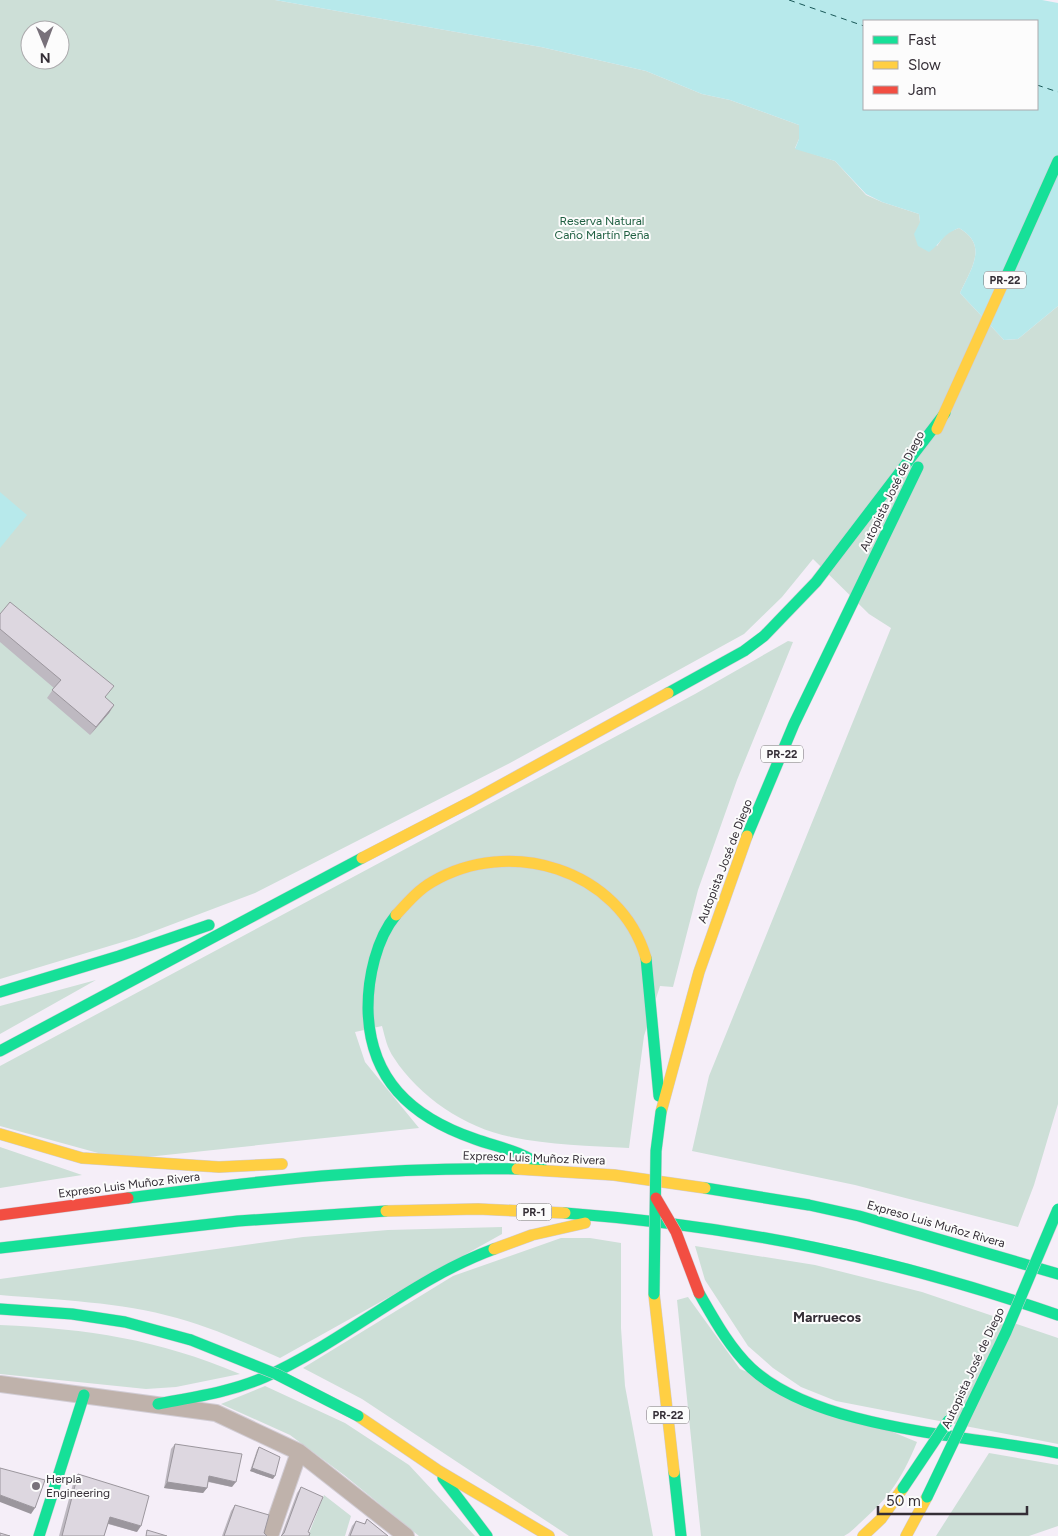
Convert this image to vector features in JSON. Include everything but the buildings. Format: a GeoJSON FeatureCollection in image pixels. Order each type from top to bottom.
{"type":"FeatureCollection","features":[{"type":"Feature","properties":{"kind":"main road","name":"Autopista José de Diego"},"geometry":{"type":"LineString","coordinates":[[681,1536],[654,1294],[656,1151],[661,1112],[699,972],[742,847],[794,724],[945,413],[1058,161]]}},
{"type":"Feature","properties":{"kind":"main road"},"geometry":{"type":"LineString","coordinates":[[0,1051],[117,990],[292,894],[472,801],[744,651],[764,636],[816,582],[945,413]]}},
{"type":"Feature","properties":{"kind":"main road"},"geometry":{"type":"LineString","coordinates":[[544,1170],[532,1158],[464,1136],[424,1117],[408,1104],[387,1078],[374,1052],[370,1030],[370,984],[384,936],[391,921],[401,908],[439,877],[488,862],[525,860],[568,871],[603,892],[631,923],[645,952],[650,976],[652,1027],[661,1112]]}},
{"type":"Feature","properties":{"kind":"main road"},"geometry":{"type":"LineString","coordinates":[[0,992],[118,956],[292,894]]}},
{"type":"Feature","properties":{"kind":"main road"},"geometry":{"type":"LineString","coordinates":[[0,1134],[82,1158],[219,1167],[298,1164]]}},
{"type":"Feature","properties":{"kind":"main road"},"geometry":{"type":"LineString","coordinates":[[338,1162],[396,1170]]}},
{"type":"Feature","properties":{"kind":"main road","name":"Expreso Luis Muñoz Rivera"},"geometry":{"type":"LineString","coordinates":[[0,1215],[262,1183],[396,1170],[481,1168],[600,1173],[829,1209],[948,1241],[1058,1274]]}},
{"type":"Feature","properties":{"kind":"main road"},"geometry":{"type":"LineString","coordinates":[[656,1198],[676,1232],[699,1293],[730,1344],[751,1368],[778,1390],[830,1412],[1058,1453]]}},
{"type":"Feature","properties":{"kind":"main road","name":"PR-1"},"geometry":{"type":"LineString","coordinates":[[0,1248],[318,1214],[477,1209],[616,1216],[762,1234],[891,1261],[998,1293],[1058,1315]]}},
{"type":"Feature","properties":{"kind":"main road","name":"Autopista José de Diego"},"geometry":{"type":"LineString","coordinates":[[906,1536],[928,1497],[1006,1332],[1058,1209]]}},
{"type":"Feature","properties":{"kind":"main road"},"geometry":{"type":"LineString","coordinates":[[158,1404],[223,1391],[264,1376],[308,1354],[461,1261],[532,1236],[616,1216]]}},
{"type":"Feature","properties":{"kind":"main road"},"geometry":{"type":"LineString","coordinates":[[0,1309],[72,1314],[125,1322],[220,1349],[290,1380],[358,1416],[439,1471],[549,1536]]}},
{"type":"Feature","properties":{"kind":"main road"},"geometry":{"type":"LineString","coordinates":[[863,1536],[881,1519],[1006,1332]]}},
{"type":"Feature","properties":{"kind":"main road"},"geometry":{"type":"LineString","coordinates":[[39,1536],[84,1395]]}},
{"type":"Feature","properties":{"kind":"main road"},"geometry":{"type":"LineString","coordinates":[[439,1471],[454,1496],[487,1536]]}},
{"type":"Feature","properties":{"kind":"street"},"geometry":{"type":"LineString","coordinates":[[0,1384],[216,1412],[299,1452],[406,1536]]}},
{"type":"Feature","properties":{"kind":"street"},"geometry":{"type":"LineString","coordinates":[[270,1536],[299,1452]]}},
{"type":"Feature","properties":{"kind":"green space","name":"Reserva Natural Caño Martín Peña"},"geometry":{"type":"Polygon","coordinates":[[[0,0],[275,0],[541,47],[646,71],[702,94],[730,100],[799,125],[799,139],[795,148],[835,161],[866,195],[919,214],[920,222],[937,246],[946,233],[959,228],[968,235],[973,242],[975,250],[975,258],[960,293],[1004,340],[1018,339],[1058,306],[1058,1104],[1034,1185],[1018,1227],[855,1185],[692,1151],[709,1076],[891,628],[869,614],[813,559],[782,597],[744,634],[510,763],[255,893],[136,938],[0,979],[0,0]]]}},
{"type":"Feature","properties":{"kind":"green space"},"geometry":{"type":"Polygon","coordinates":[[[788,641],[793,642],[737,780],[698,890],[673,987],[660,986],[644,1036],[629,1148],[570,1145],[526,1140],[494,1133],[477,1126],[445,1109],[416,1086],[394,1058],[386,1042],[382,1026],[355,1032],[365,1062],[419,1128],[147,1157],[109,1156],[0,1126],[0,1066],[695,694],[788,641]]]}},
{"type":"Feature","properties":{"kind":"green space"},"geometry":{"type":"Polygon","coordinates":[[[96,980],[0,1034],[0,1006],[96,980]]]}},
{"type":"Feature","properties":{"kind":"green space"},"geometry":{"type":"Polygon","coordinates":[[[0,1147],[82,1175],[0,1188],[0,1147]]]}},
{"type":"Feature","properties":{"kind":"green space"},"geometry":{"type":"Polygon","coordinates":[[[502,1227],[502,1234],[280,1358],[204,1326],[134,1308],[89,1302],[0,1295],[0,1279],[303,1237],[388,1230],[502,1227]]]}},
{"type":"Feature","properties":{"kind":"green space"},"geometry":{"type":"Polygon","coordinates":[[[561,1238],[590,1238],[621,1243],[621,1328],[625,1386],[653,1536],[569,1536],[362,1399],[303,1368],[453,1276],[561,1238]]]}},
{"type":"Feature","properties":{"kind":"green space"},"geometry":{"type":"Polygon","coordinates":[[[695,1246],[815,1265],[922,1292],[1058,1338],[1058,1444],[836,1401],[801,1387],[773,1368],[748,1346],[705,1280],[695,1246]]]}},
{"type":"Feature","properties":{"kind":"green space"},"geometry":{"type":"Polygon","coordinates":[[[688,1297],[740,1369],[917,1442],[897,1483],[872,1512],[849,1533],[844,1536],[701,1536],[677,1300],[688,1297]]]}},
{"type":"Feature","properties":{"kind":"green space"},"geometry":{"type":"Polygon","coordinates":[[[0,1325],[63,1329],[122,1338],[180,1352],[240,1374],[176,1387],[146,1389],[0,1374],[0,1325]]]}},
{"type":"Feature","properties":{"kind":"green space"},"geometry":{"type":"Polygon","coordinates":[[[265,1386],[345,1423],[409,1465],[475,1536],[419,1536],[344,1475],[290,1435],[221,1404],[265,1386]]]}},
{"type":"Feature","properties":{"kind":"green space"},"geometry":{"type":"Polygon","coordinates":[[[989,1453],[1058,1465],[1058,1526],[1029,1536],[936,1536],[989,1453]]]}},
{"type":"Feature","properties":{"kind":"green space"},"geometry":{"type":"Polygon","coordinates":[[[324,1495],[351,1516],[345,1536],[308,1536],[324,1495]]]}},
{"type":"Feature","properties":{"kind":"water"},"geometry":{"type":"Polygon","coordinates":[[[275,0],[1042,0],[1058,3],[1058,306],[1018,339],[1004,340],[960,293],[975,258],[975,250],[973,242],[968,235],[959,228],[945,236],[929,252],[918,246],[914,234],[920,222],[919,214],[882,202],[866,194],[835,161],[795,149],[799,139],[799,125],[730,100],[702,94],[646,71],[541,47],[275,0]]]}},
{"type":"Feature","properties":{"kind":"water"},"geometry":{"type":"Polygon","coordinates":[[[0,492],[27,515],[0,548],[0,492]]]}},
{"type":"Feature","properties":{"kind":"ferry route"},"geometry":{"type":"LineString","coordinates":[[789,0],[863,26]]}},
{"type":"Feature","properties":{"kind":"ferry route"},"geometry":{"type":"LineString","coordinates":[[1038,85],[1058,92]]}},
{"type":"Feature","properties":{"kind":"traffic: fast"},"geometry":{"type":"LineString","coordinates":[[1006,277],[1058,161]]}},
{"type":"Feature","properties":{"kind":"traffic: fast"},"geometry":{"type":"LineString","coordinates":[[668,693],[744,651],[764,636],[816,582],[945,413]]}},
{"type":"Feature","properties":{"kind":"traffic: fast"},"geometry":{"type":"LineString","coordinates":[[747,836],[794,724],[918,467]]}},
{"type":"Feature","properties":{"kind":"traffic: fast"},"geometry":{"type":"LineString","coordinates":[[0,1051],[362,858]]}},
{"type":"Feature","properties":{"kind":"traffic: fast"},"geometry":{"type":"LineString","coordinates":[[396,915],[383,935],[378,947],[374,959],[368,996],[370,1033],[376,1055],[385,1075],[413,1107],[431,1119],[475,1139],[518,1153],[541,1166]]}},
{"type":"Feature","properties":{"kind":"traffic: fast"},"geometry":{"type":"LineString","coordinates":[[0,992],[119,956],[209,925]]}},
{"type":"Feature","properties":{"kind":"traffic: fast"},"geometry":{"type":"LineString","coordinates":[[646,958],[659,1096]]}},
{"type":"Feature","properties":{"kind":"traffic: fast"},"geometry":{"type":"LineString","coordinates":[[654,1294],[656,1151],[661,1112]]}},
{"type":"Feature","properties":{"kind":"traffic: fast"},"geometry":{"type":"LineString","coordinates":[[128,1198],[225,1186],[370,1172],[517,1169]]}},
{"type":"Feature","properties":{"kind":"traffic: fast"},"geometry":{"type":"LineString","coordinates":[[705,1188],[809,1205],[859,1216],[1058,1274]]}},
{"type":"Feature","properties":{"kind":"traffic: fast"},"geometry":{"type":"LineString","coordinates":[[927,1497],[1006,1332],[1058,1209]]}},
{"type":"Feature","properties":{"kind":"traffic: fast"},"geometry":{"type":"LineString","coordinates":[[0,1248],[238,1221],[386,1211]]}},
{"type":"Feature","properties":{"kind":"traffic: fast"},"geometry":{"type":"LineString","coordinates":[[565,1213],[692,1226],[814,1248],[875,1261],[935,1277],[1058,1315]]}},
{"type":"Feature","properties":{"kind":"traffic: fast"},"geometry":{"type":"LineString","coordinates":[[158,1404],[226,1390],[265,1377],[323,1346],[435,1277],[494,1249]]}},
{"type":"Feature","properties":{"kind":"traffic: fast"},"geometry":{"type":"LineString","coordinates":[[699,1293],[729,1342],[751,1368],[780,1389],[815,1405],[896,1427],[1058,1453]]}},
{"type":"Feature","properties":{"kind":"traffic: fast"},"geometry":{"type":"LineString","coordinates":[[0,1309],[72,1314],[125,1322],[191,1340]]}},
{"type":"Feature","properties":{"kind":"traffic: fast"},"geometry":{"type":"LineString","coordinates":[[191,1340],[276,1374],[358,1416]]}},
{"type":"Feature","properties":{"kind":"traffic: fast"},"geometry":{"type":"LineString","coordinates":[[39,1536],[84,1395]]}},
{"type":"Feature","properties":{"kind":"traffic: fast"},"geometry":{"type":"LineString","coordinates":[[903,1488],[948,1421]]}},
{"type":"Feature","properties":{"kind":"traffic: fast"},"geometry":{"type":"LineString","coordinates":[[674,1472],[681,1536]]}},
{"type":"Feature","properties":{"kind":"traffic: fast"},"geometry":{"type":"LineString","coordinates":[[443,1478],[487,1536]]}},
{"type":"Feature","properties":{"kind":"traffic: slow"},"geometry":{"type":"LineString","coordinates":[[937,429],[1006,277]]}},
{"type":"Feature","properties":{"kind":"traffic: slow"},"geometry":{"type":"LineString","coordinates":[[362,858],[472,801],[668,693]]}},
{"type":"Feature","properties":{"kind":"traffic: slow"},"geometry":{"type":"LineString","coordinates":[[661,1112],[699,972],[747,836]]}},
{"type":"Feature","properties":{"kind":"traffic: slow"},"geometry":{"type":"LineString","coordinates":[[396,915],[427,885],[462,868],[494,862],[527,862],[558,869],[587,883],[612,902],[632,927],[646,958]]}},
{"type":"Feature","properties":{"kind":"traffic: slow"},"geometry":{"type":"LineString","coordinates":[[0,1134],[82,1158],[219,1167],[282,1164]]}},
{"type":"Feature","properties":{"kind":"traffic: slow"},"geometry":{"type":"LineString","coordinates":[[517,1169],[614,1175],[705,1188]]}},
{"type":"Feature","properties":{"kind":"traffic: slow"},"geometry":{"type":"LineString","coordinates":[[386,1211],[478,1209],[565,1213]]}},
{"type":"Feature","properties":{"kind":"traffic: slow"},"geometry":{"type":"LineString","coordinates":[[494,1249],[532,1235],[585,1223]]}},
{"type":"Feature","properties":{"kind":"traffic: slow"},"geometry":{"type":"LineString","coordinates":[[654,1294],[674,1472]]}},
{"type":"Feature","properties":{"kind":"traffic: slow"},"geometry":{"type":"LineString","coordinates":[[358,1416],[439,1471],[549,1536]]}},
{"type":"Feature","properties":{"kind":"traffic: slow"},"geometry":{"type":"LineString","coordinates":[[863,1536],[881,1519],[903,1488]]}},
{"type":"Feature","properties":{"kind":"traffic: slow"},"geometry":{"type":"LineString","coordinates":[[906,1536],[927,1497]]}},
{"type":"Feature","properties":{"kind":"traffic: jam"},"geometry":{"type":"LineString","coordinates":[[0,1215],[128,1198]]}},
{"type":"Feature","properties":{"kind":"traffic: jam"},"geometry":{"type":"LineString","coordinates":[[656,1198],[676,1232],[699,1293]]}},
{"type":"Feature","properties":{"kind":"place","name":"Herpla Engineering"},"geometry":{"type":"Point","coordinates":[36,1486]}},
{"type":"Feature","properties":{"kind":"district","name":"Marruecos"},"geometry":{"type":"Point","coordinates":[827,1317]}}]}
